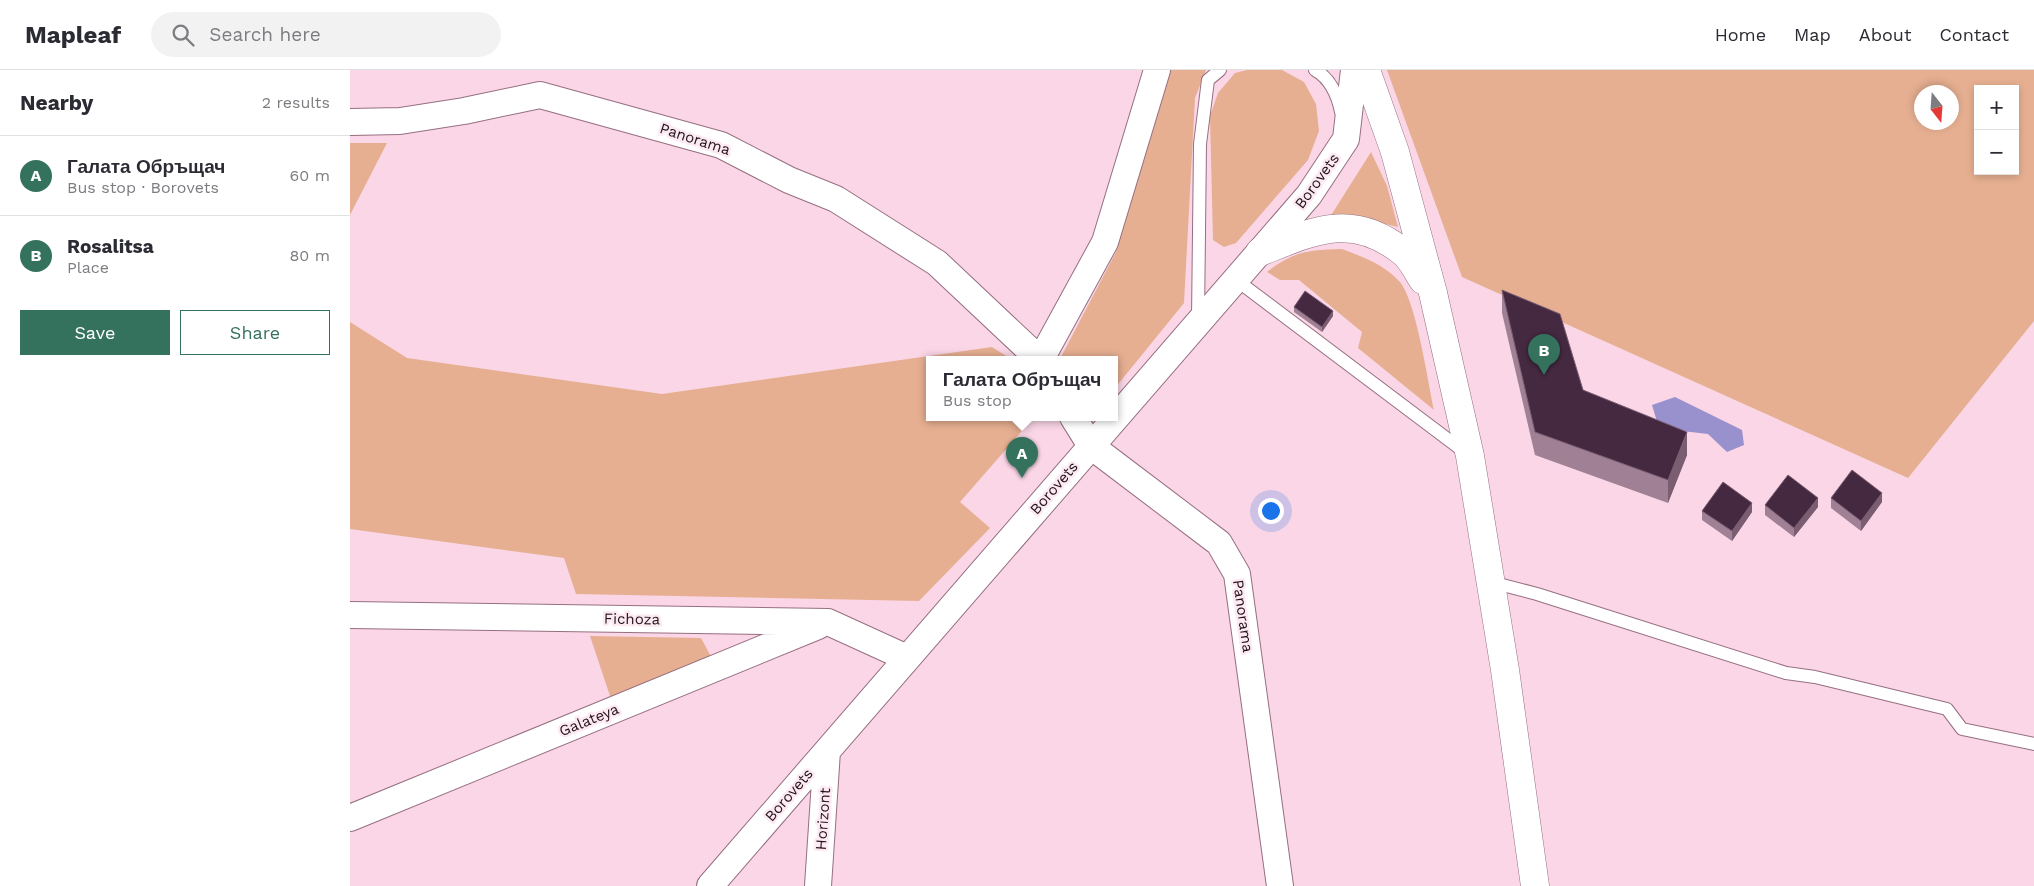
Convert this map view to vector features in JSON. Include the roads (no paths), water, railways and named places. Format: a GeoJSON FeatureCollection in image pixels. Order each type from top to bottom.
{"type":"FeatureCollection","features":[{"type":"Feature","properties":{"kind":"main road"},"geometry":{"type":"LineString","coordinates":[[1366,70],[1395,152],[1433,293],[1470,456],[1491,582],[1535,886]]}},
{"type":"Feature","properties":{"kind":"main road"},"geometry":{"type":"LineString","coordinates":[[1260,252],[1314,231],[1344,228],[1374,233],[1404,252],[1433,293]]}},
{"type":"Feature","properties":{"kind":"street"},"geometry":{"type":"LineString","coordinates":[[1042,356],[1106,242],[1157,70]]}},
{"type":"Feature","properties":{"kind":"street","name":"Borovets"},"geometry":{"type":"LineString","coordinates":[[1118,415],[1309,195],[1346,139],[1354,70]]}},
{"type":"Feature","properties":{"kind":"street","name":"Panorama"},"geometry":{"type":"LineString","coordinates":[[350,122],[400,121],[464,111],[540,95],[721,145],[789,180],[836,199],[937,263],[1037,356]]}},
{"type":"Feature","properties":{"kind":"street","name":"Panorama"},"geometry":{"type":"LineString","coordinates":[[1075,421],[1091,446],[1219,543],[1238,574],[1280,886]]}},
{"type":"Feature","properties":{"kind":"street","name":"Borovets"},"geometry":{"type":"LineString","coordinates":[[710,886],[1113,421]]}},
{"type":"Feature","properties":{"kind":"street","name":"Fichoza"},"geometry":{"type":"LineString","coordinates":[[350,615],[828,622],[907,658]]}},
{"type":"Feature","properties":{"kind":"street","name":"Galateya"},"geometry":{"type":"LineString","coordinates":[[350,818],[828,622]]}},
{"type":"Feature","properties":{"kind":"street","name":"Horizont"},"geometry":{"type":"LineString","coordinates":[[818,886],[827,751]]}},
{"type":"Feature","properties":{"kind":"lane"},"geometry":{"type":"LineString","coordinates":[[1198,322],[1200,144],[1208,80],[1220,70]]}},
{"type":"Feature","properties":{"kind":"lane"},"geometry":{"type":"LineString","coordinates":[[1315,70],[1321,73],[1338,96],[1346,139]]}},
{"type":"Feature","properties":{"kind":"lane"},"geometry":{"type":"LineString","coordinates":[[1235,279],[1470,456]]}},
{"type":"Feature","properties":{"kind":"lane"},"geometry":{"type":"LineString","coordinates":[[1491,582],[1537,594],[1786,673],[1947,709],[1962,729],[2034,744]]}},
{"type":"Feature","properties":{"kind":"place","name":"Rosalitsa"},"geometry":{"type":"Point","coordinates":[1544,375]}},
{"type":"Feature","properties":{"kind":"place","name":"Галата Обръщач"},"geometry":{"type":"Point","coordinates":[1022,478]}}]}
